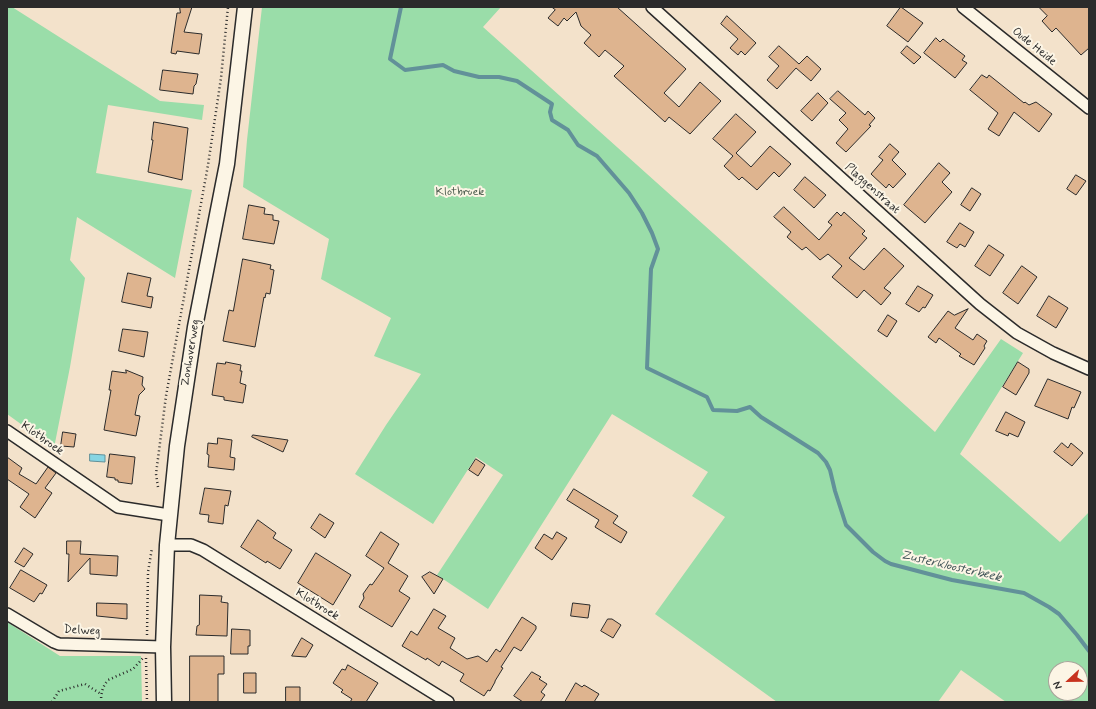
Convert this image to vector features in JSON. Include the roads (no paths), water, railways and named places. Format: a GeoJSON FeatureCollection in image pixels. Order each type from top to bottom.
{"type":"FeatureCollection","features":[{"type":"Feature","properties":{"kind":"street","name":"Zonhoverweg"},"geometry":{"type":"LineString","coordinates":[[164,702],[163,647],[167,545],[176,446],[195,326],[226,164],[245,7]]}},
{"type":"Feature","properties":{"kind":"street","name":"Plaggenstraat"},"geometry":{"type":"LineString","coordinates":[[652,7],[980,304],[1017,333],[1053,353],[1089,369]]}},
{"type":"Feature","properties":{"kind":"street","name":"Oude Heide"},"geometry":{"type":"LineString","coordinates":[[963,7],[1089,108]]}},
{"type":"Feature","properties":{"kind":"street","name":"Klotbroek"},"geometry":{"type":"LineString","coordinates":[[7,431],[118,507],[169,515]]}},
{"type":"Feature","properties":{"kind":"street","name":"Klotbroek"},"geometry":{"type":"LineString","coordinates":[[167,545],[191,545],[203,550],[448,702]]}},
{"type":"Feature","properties":{"kind":"street","name":"Delweg"},"geometry":{"type":"LineString","coordinates":[[7,614],[59,644],[163,647]]}},
{"type":"Feature","properties":{"kind":"water"},"geometry":{"type":"Polygon","coordinates":[[[90,454],[105,455],[105,462],[90,461],[90,454]]]}},
{"type":"Feature","properties":{"kind":"waterway","name":"Zusterkloosterbeek"},"geometry":{"type":"LineString","coordinates":[[401,7],[390,59],[405,70],[443,65],[454,71],[479,77],[499,77],[517,81],[552,104],[550,112],[552,120],[568,130],[578,145],[597,156],[629,193],[642,213],[658,249],[651,269],[647,368],[707,397],[713,410],[737,411],[750,407],[761,417],[818,453],[826,462],[830,470],[846,525],[873,552],[885,561],[891,564],[952,580],[1024,593],[1059,614],[1089,651]]}}]}
